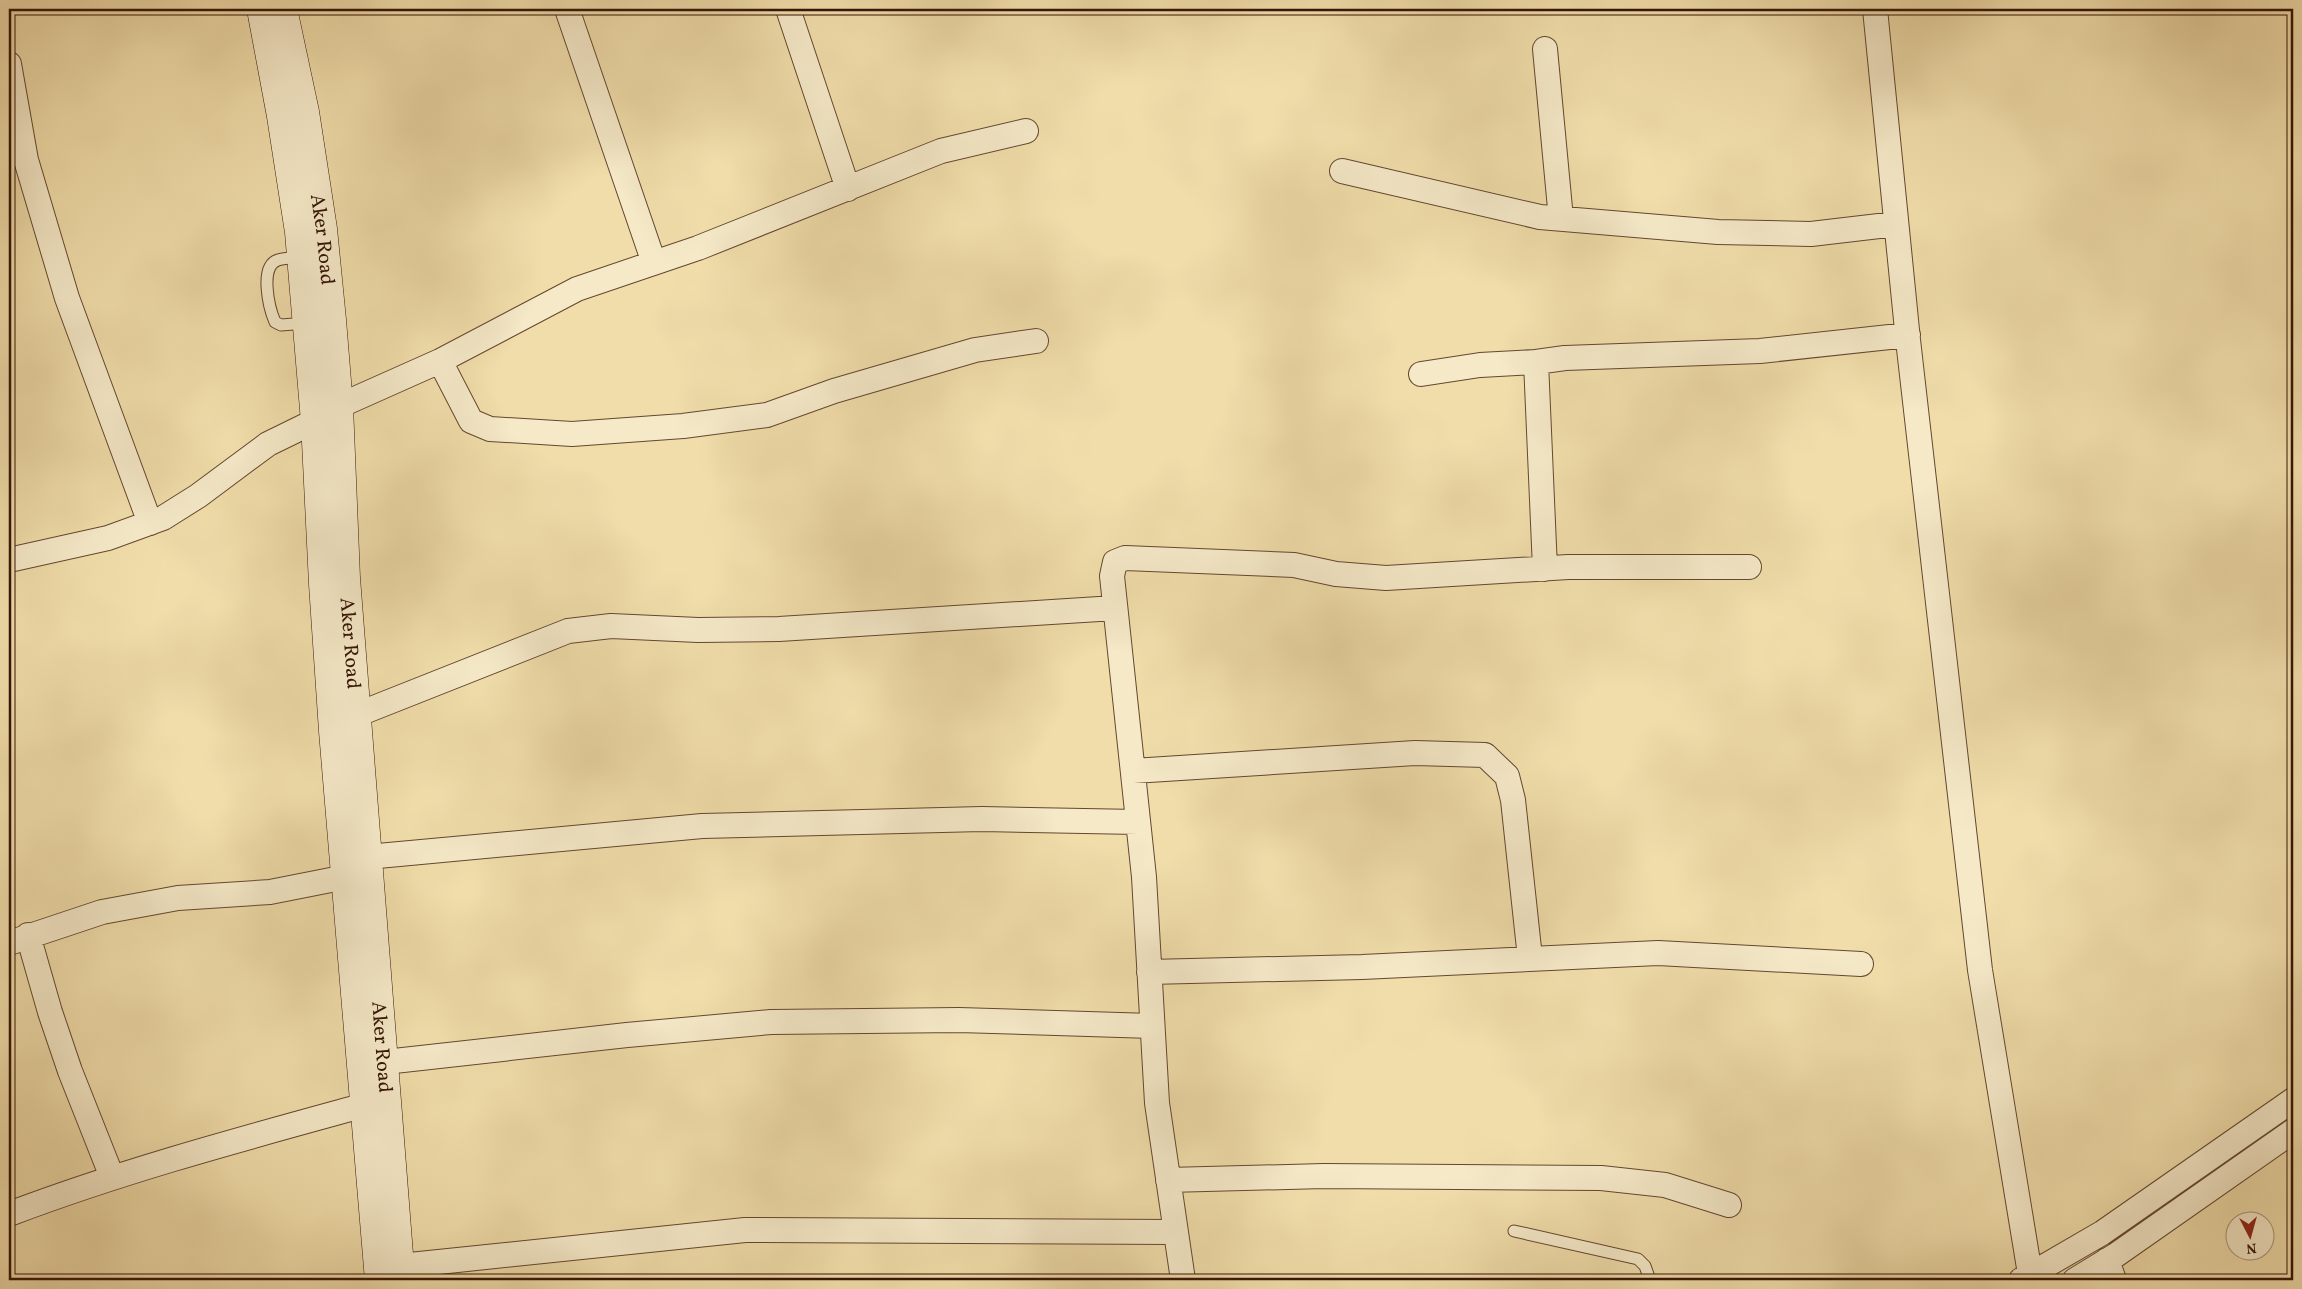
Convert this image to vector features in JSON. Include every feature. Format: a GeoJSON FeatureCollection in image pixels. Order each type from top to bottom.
{"type":"FeatureCollection","features":[{"type":"Feature","properties":{"kind":"street","name":"Aker Road"},"geometry":{"type":"LineString","coordinates":[[261,9],[286,145],[299,232],[315,421],[323,594],[346,877],[366,982],[385,1062],[393,1275]]}},
{"type":"Feature","properties":{"kind":"street","name":"Aker Road"},"geometry":{"type":"LineString","coordinates":[[283,9],[305,112],[326,255],[339,406],[346,578],[367,857],[365,1105],[393,1275]]}},
{"type":"Feature","properties":{"kind":"street"},"geometry":{"type":"LineString","coordinates":[[567,9],[654,263]]}},
{"type":"Feature","properties":{"kind":"street"},"geometry":{"type":"LineString","coordinates":[[788,9],[848,189]]}},
{"type":"Feature","properties":{"kind":"street"},"geometry":{"type":"LineString","coordinates":[[1875,9],[1908,335],[1980,970],[2027,1279],[2102,1233],[2293,1100]]}},
{"type":"Feature","properties":{"kind":"street"},"geometry":{"type":"LineString","coordinates":[[1545,49],[1561,218]]}},
{"type":"Feature","properties":{"kind":"street"},"geometry":{"type":"LineString","coordinates":[[9,64],[26,160],[67,298],[150,523]]}},
{"type":"Feature","properties":{"kind":"street"},"geometry":{"type":"LineString","coordinates":[[339,406],[440,361],[577,289],[654,263],[848,189],[941,151],[1026,131]]}},
{"type":"Feature","properties":{"kind":"street"},"geometry":{"type":"LineString","coordinates":[[1342,171],[1540,217],[1718,232],[1801,234],[1896,224]]}},
{"type":"Feature","properties":{"kind":"street"},"geometry":{"type":"LineString","coordinates":[[1421,374],[1480,365],[1536,362],[1564,358],[1760,351],[1908,335]]}},
{"type":"Feature","properties":{"kind":"street"},"geometry":{"type":"LineString","coordinates":[[440,361],[471,421],[490,429],[572,434],[683,426],[767,415],[834,392],[975,350],[1036,341]]}},
{"type":"Feature","properties":{"kind":"street"},"geometry":{"type":"LineString","coordinates":[[1536,362],[1545,569]]}},
{"type":"Feature","properties":{"kind":"street"},"geometry":{"type":"LineString","coordinates":[[9,560],[108,538],[163,518],[198,496],[268,444],[315,421]]}},
{"type":"Feature","properties":{"kind":"street"},"geometry":{"type":"LineString","coordinates":[[1183,1280],[1157,1103],[1138,822],[1112,576],[1115,562],[1126,558],[1294,565],[1336,574],[1386,578],[1545,569],[1749,567]]}},
{"type":"Feature","properties":{"kind":"street"},"geometry":{"type":"LineString","coordinates":[[356,716],[568,631],[612,626],[698,630],[779,629],[1115,608]]}},
{"type":"Feature","properties":{"kind":"street"},"geometry":{"type":"LineString","coordinates":[[1133,771],[1415,753],[1485,755],[1507,776],[1513,800],[1530,958]]}},
{"type":"Feature","properties":{"kind":"street"},"geometry":{"type":"LineString","coordinates":[[367,857],[702,826],[982,819],[1138,822]]}},
{"type":"Feature","properties":{"kind":"street"},"geometry":{"type":"LineString","coordinates":[[112,1177],[70,1071],[50,1012],[18,939],[102,912],[178,898],[270,892],[346,877]]}},
{"type":"Feature","properties":{"kind":"street"},"geometry":{"type":"LineString","coordinates":[[1149,972],[1362,967],[1658,953],[1861,964]]}},
{"type":"Feature","properties":{"kind":"street"},"geometry":{"type":"LineString","coordinates":[[385,1062],[627,1035],[771,1022],[959,1020],[1152,1026]]}},
{"type":"Feature","properties":{"kind":"street"},"geometry":{"type":"LineString","coordinates":[[9,1214],[112,1177],[225,1143],[365,1105]]}},
{"type":"Feature","properties":{"kind":"street"},"geometry":{"type":"LineString","coordinates":[[2077,1280],[2110,1270],[2293,1131]]}},
{"type":"Feature","properties":{"kind":"street"},"geometry":{"type":"LineString","coordinates":[[1168,1180],[1324,1176],[1601,1178],[1665,1185],[1729,1205]]}},
{"type":"Feature","properties":{"kind":"street"},"geometry":{"type":"LineString","coordinates":[[393,1275],[745,1230],[1176,1232]]}},
{"type":"Feature","properties":{"kind":"lane"},"geometry":{"type":"LineString","coordinates":[[300,258],[326,255]]}},
{"type":"Feature","properties":{"kind":"lane"},"geometry":{"type":"LineString","coordinates":[[1514,1231],[1638,1260],[1646,1266],[1650,1280]]}}]}
